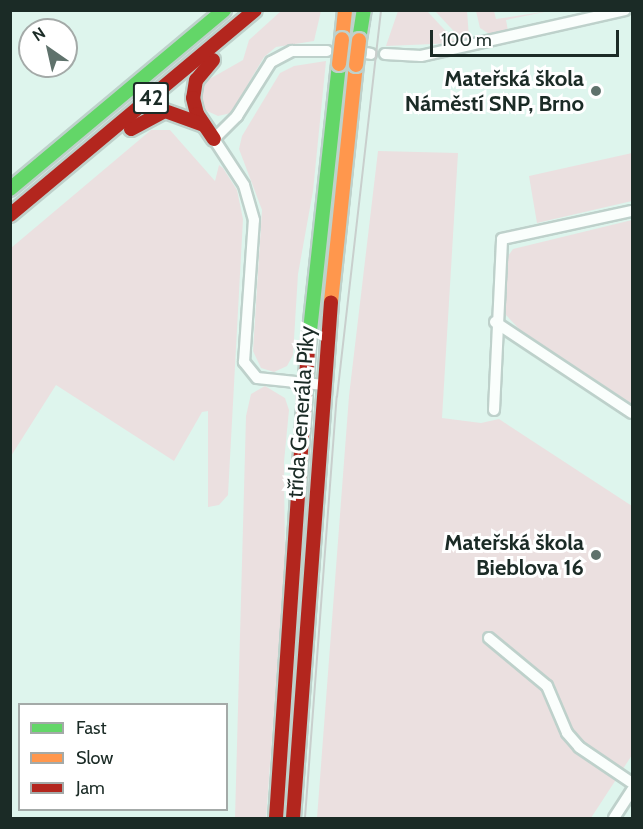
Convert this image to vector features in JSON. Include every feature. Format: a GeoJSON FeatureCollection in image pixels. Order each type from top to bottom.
{"type":"FeatureCollection","features":[{"type":"Feature","properties":{"kind":"main road","name":"42"},"geometry":{"type":"LineString","coordinates":[[10,189],[224,10]]}},
{"type":"Feature","properties":{"kind":"main road","name":"42"},"geometry":{"type":"LineString","coordinates":[[10,215],[255,10]]}},
{"type":"Feature","properties":{"kind":"main road","name":"42"},"geometry":{"type":"LineString","coordinates":[[204,125],[194,104],[196,80],[265,10]]}},
{"type":"Feature","properties":{"kind":"main road","name":"třída Generála Píky"},"geometry":{"type":"LineString","coordinates":[[276,819],[321,206],[345,10]]}},
{"type":"Feature","properties":{"kind":"main road","name":"třída Generála Píky"},"geometry":{"type":"LineString","coordinates":[[293,819],[342,170],[364,10]]}},
{"type":"Feature","properties":{"kind":"main road","name":"42"},"geometry":{"type":"LineString","coordinates":[[46,186],[97,157],[155,114],[175,112],[204,125]]}},
{"type":"Feature","properties":{"kind":"main road"},"geometry":{"type":"LineString","coordinates":[[204,125],[214,139]]}},
{"type":"Feature","properties":{"kind":"street"},"geometry":{"type":"LineString","coordinates":[[385,54],[421,56],[625,10]]}},
{"type":"Feature","properties":{"kind":"street"},"geometry":{"type":"LineString","coordinates":[[324,385],[257,378],[244,363],[254,220],[244,185],[214,139],[237,116],[271,62],[292,51],[327,51]]}},
{"type":"Feature","properties":{"kind":"street"},"geometry":{"type":"LineString","coordinates":[[494,410],[495,322],[502,239],[633,211]]}},
{"type":"Feature","properties":{"kind":"street"},"geometry":{"type":"LineString","coordinates":[[495,322],[633,413]]}},
{"type":"Feature","properties":{"kind":"street"},"geometry":{"type":"LineString","coordinates":[[489,638],[547,686],[567,733],[579,747],[633,783]]}},
{"type":"Feature","properties":{"kind":"street"},"geometry":{"type":"LineString","coordinates":[[614,819],[633,790]]}},
{"type":"Feature","properties":{"kind":"shaded area"},"geometry":{"type":"Polygon","coordinates":[[[281,11],[321,11],[314,41],[276,47],[264,57],[231,113],[218,116],[205,110],[200,95],[206,81],[243,60],[249,40],[281,11]]]}},
{"type":"Feature","properties":{"kind":"shaded area"},"geometry":{"type":"Polygon","coordinates":[[[398,11],[427,11],[457,43],[386,46],[398,11]]]}},
{"type":"Feature","properties":{"kind":"shaded area"},"geometry":{"type":"Polygon","coordinates":[[[435,11],[467,11],[469,38],[463,41],[435,11]]]}},
{"type":"Feature","properties":{"kind":"shaded area"},"geometry":{"type":"Polygon","coordinates":[[[476,11],[494,11],[496,19],[549,11],[506,20],[508,31],[491,35],[480,28],[476,11]]]}},
{"type":"Feature","properties":{"kind":"shaded area"},"geometry":{"type":"Polygon","coordinates":[[[326,61],[313,191],[298,274],[293,355],[287,366],[274,372],[261,368],[253,351],[262,210],[239,149],[242,136],[280,73],[294,66],[326,61]]]}},
{"type":"Feature","properties":{"kind":"shaded area"},"geometry":{"type":"Polygon","coordinates":[[[151,130],[170,130],[215,181],[219,165],[223,168],[237,190],[243,219],[228,495],[219,505],[208,507],[208,411],[202,412],[174,461],[56,385],[11,456],[11,248],[151,130]]]}},
{"type":"Feature","properties":{"kind":"shaded area"},"geometry":{"type":"Polygon","coordinates":[[[378,151],[458,153],[442,418],[481,423],[499,419],[632,506],[632,755],[591,818],[317,818],[349,396],[378,151]]]}},
{"type":"Feature","properties":{"kind":"shaded area"},"geometry":{"type":"Polygon","coordinates":[[[632,153],[632,201],[537,223],[529,176],[632,153]]]}},
{"type":"Feature","properties":{"kind":"shaded area"},"geometry":{"type":"Polygon","coordinates":[[[632,220],[632,404],[520,330],[506,315],[501,301],[504,262],[513,249],[632,220]]]}},
{"type":"Feature","properties":{"kind":"shaded area"},"geometry":{"type":"Polygon","coordinates":[[[265,386],[285,398],[289,410],[284,462],[285,560],[266,818],[235,818],[246,416],[251,394],[265,386]]]}},
{"type":"Feature","properties":{"kind":"tram line"},"geometry":{"type":"LineString","coordinates":[[305,818],[337,397],[381,10]]}},
{"type":"Feature","properties":{"kind":"traffic: fast"},"geometry":{"type":"LineString","coordinates":[[10,189],[224,10]]}},
{"type":"Feature","properties":{"kind":"traffic: fast"},"geometry":{"type":"LineString","coordinates":[[359,40],[364,10]]}},
{"type":"Feature","properties":{"kind":"traffic: fast"},"geometry":{"type":"LineString","coordinates":[[309,340],[339,64]]}},
{"type":"Feature","properties":{"kind":"traffic: slow"},"geometry":{"type":"LineString","coordinates":[[342,39],[345,10]]}},
{"type":"Feature","properties":{"kind":"traffic: slow"},"geometry":{"type":"LineString","coordinates":[[339,64],[342,39]]}},
{"type":"Feature","properties":{"kind":"traffic: slow"},"geometry":{"type":"LineString","coordinates":[[356,65],[359,40]]}},
{"type":"Feature","properties":{"kind":"traffic: slow"},"geometry":{"type":"LineString","coordinates":[[331,302],[356,65]]}},
{"type":"Feature","properties":{"kind":"traffic: jam"},"geometry":{"type":"LineString","coordinates":[[10,215],[255,10]]}},
{"type":"Feature","properties":{"kind":"traffic: jam"},"geometry":{"type":"LineString","coordinates":[[213,60],[196,80],[193,98],[197,114],[214,139]]}},
{"type":"Feature","properties":{"kind":"traffic: jam"},"geometry":{"type":"LineString","coordinates":[[131,129],[165,111],[204,125]]}},
{"type":"Feature","properties":{"kind":"traffic: jam"},"geometry":{"type":"LineString","coordinates":[[293,818],[331,302]]}},
{"type":"Feature","properties":{"kind":"traffic: jam"},"geometry":{"type":"LineString","coordinates":[[276,818],[309,340]]}},
{"type":"Feature","properties":{"kind":"place","name":"Mateřská škola Náměstí SNP, Brno"},"geometry":{"type":"Point","coordinates":[596,91]}},
{"type":"Feature","properties":{"kind":"place","name":"Mateřská škola Bieblova 16"},"geometry":{"type":"Point","coordinates":[596,555]}}]}
